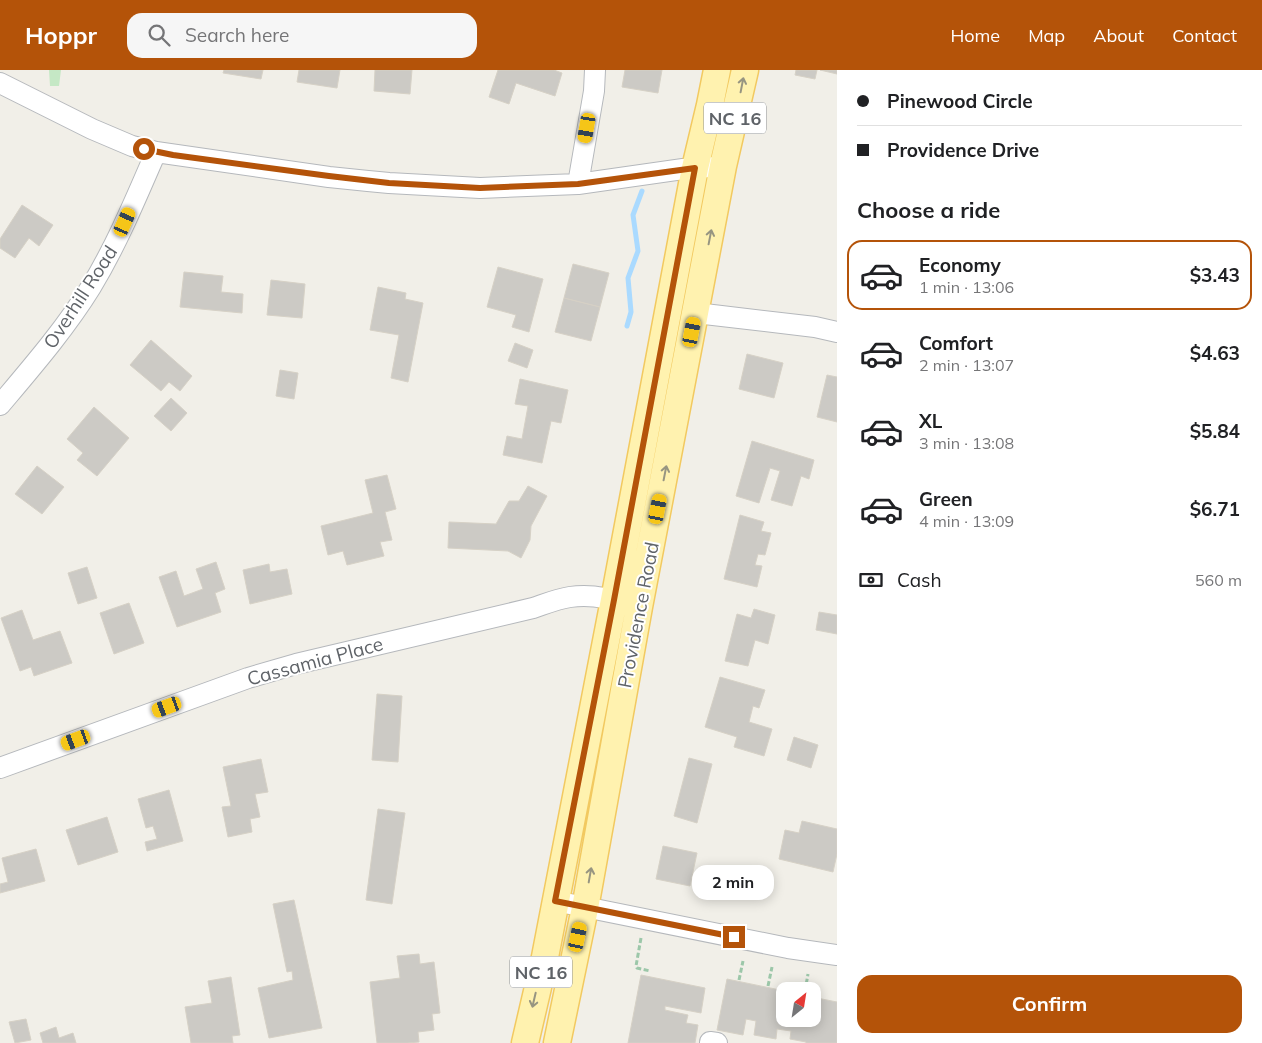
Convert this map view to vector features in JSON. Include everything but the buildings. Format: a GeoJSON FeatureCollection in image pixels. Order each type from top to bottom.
{"type":"FeatureCollection","features":[{"type":"Feature","properties":{"kind":"main road","name":"Providence Road"},"geometry":{"type":"LineString","coordinates":[[525,1043],[545,957],[695,168],[716,70]]}},
{"type":"Feature","properties":{"kind":"main road","name":"Providence Road"},"geometry":{"type":"LineString","coordinates":[[556,1043],[584,908],[723,166],[745,70]]}},
{"type":"Feature","properties":{"kind":"street"},"geometry":{"type":"LineString","coordinates":[[578,184],[596,70]]}},
{"type":"Feature","properties":{"kind":"street"},"geometry":{"type":"LineString","coordinates":[[0,83],[92,129],[132,146],[156,152],[310,174],[389,183],[480,188],[578,184],[723,166]]}},
{"type":"Feature","properties":{"kind":"street","name":"Overhill Road"},"geometry":{"type":"LineString","coordinates":[[0,405],[52,343],[91,287],[117,240],[156,152]]}},
{"type":"Feature","properties":{"kind":"street"},"geometry":{"type":"LineString","coordinates":[[696,313],[815,327],[837,332]]}},
{"type":"Feature","properties":{"kind":"street","name":"Cassamia Place"},"geometry":{"type":"LineString","coordinates":[[0,768],[248,678],[296,664],[532,608],[564,598],[582,597],[614,600],[639,607]]}},
{"type":"Feature","properties":{"kind":"street"},"geometry":{"type":"LineString","coordinates":[[555,901],[788,948],[837,955]]}},
{"type":"Feature","properties":{"kind":"street"},"geometry":{"type":"LineString","coordinates":[[710,1043],[717,1043]]}},
{"type":"Feature","properties":{"kind":"path"},"geometry":{"type":"LineString","coordinates":[[641,938],[636,966],[637,968],[650,970]]}},
{"type":"Feature","properties":{"kind":"path"},"geometry":{"type":"LineString","coordinates":[[739,980],[743,961]]}},
{"type":"Feature","properties":{"kind":"path"},"geometry":{"type":"LineString","coordinates":[[768,986],[772,967]]}},
{"type":"Feature","properties":{"kind":"path"},"geometry":{"type":"LineString","coordinates":[[807,982],[808,974]]}},
{"type":"Feature","properties":{"kind":"green space"},"geometry":{"type":"Polygon","coordinates":[[[49,70],[61,70],[59,86],[50,86],[49,70]]]}},
{"type":"Feature","properties":{"kind":"waterway"},"geometry":{"type":"LineString","coordinates":[[627,326],[631,312],[628,278],[638,251],[633,215],[642,191]]}},
{"type":"Feature","properties":{"kind":"route"},"geometry":{"type":"LineString","coordinates":[[144,149],[173,155],[389,183],[480,188],[578,184],[695,168],[555,901],[734,937]]}}]}
